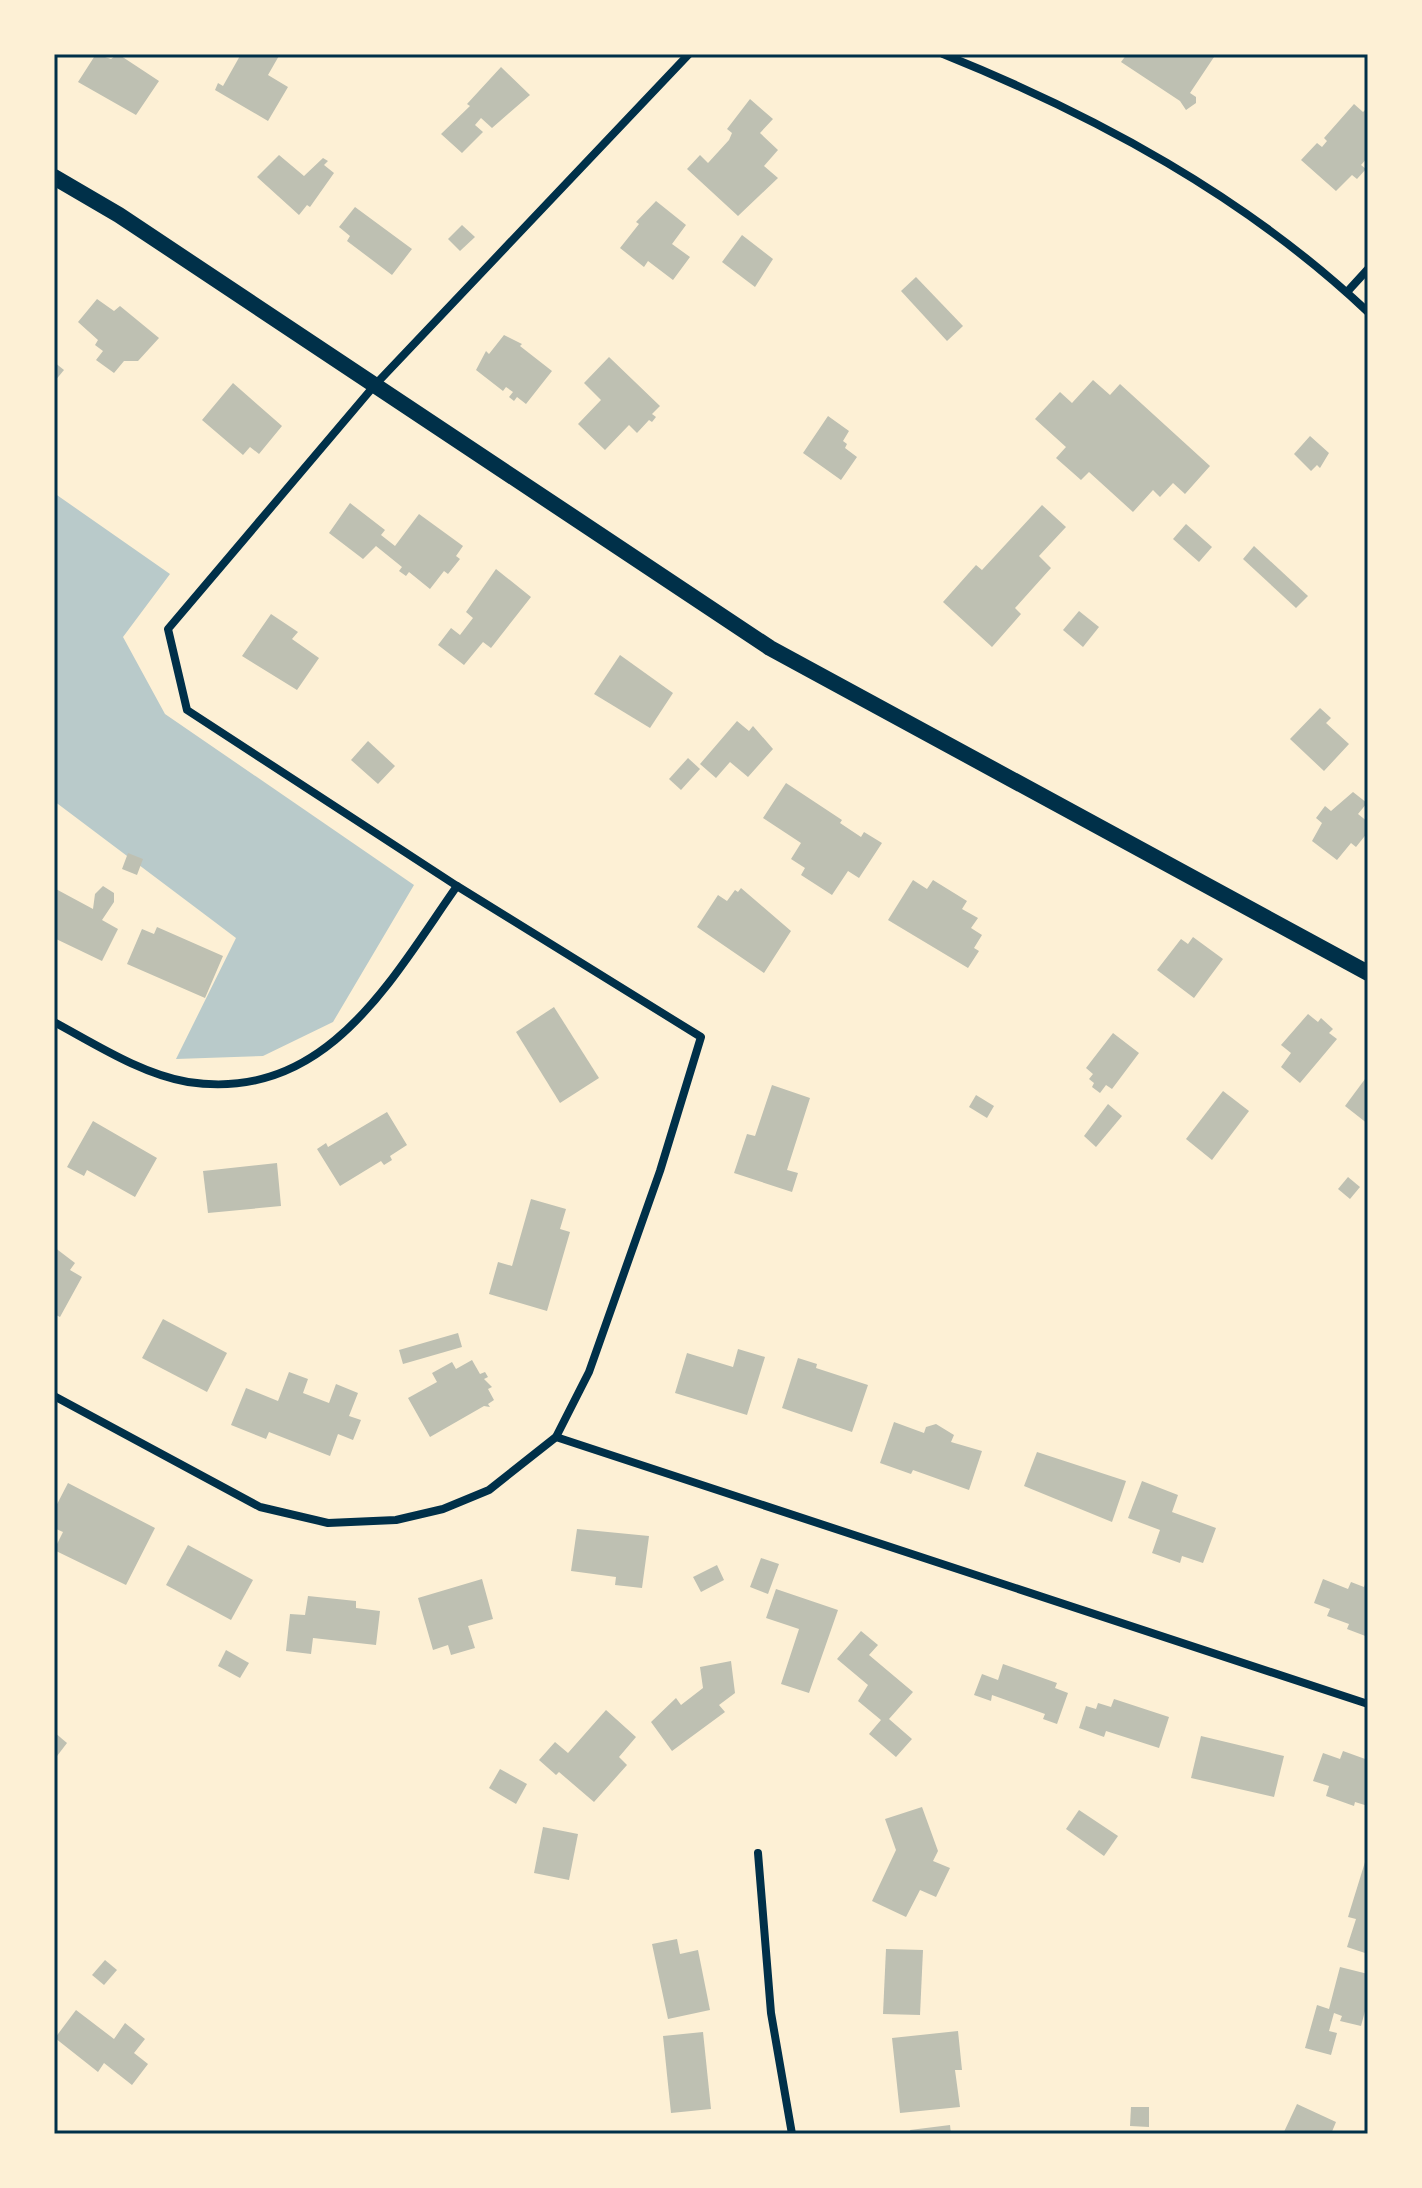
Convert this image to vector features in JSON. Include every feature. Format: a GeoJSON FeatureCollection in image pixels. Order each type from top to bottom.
{"type":"FeatureCollection","features":[{"type":"Feature","properties":{"kind":"main road"},"geometry":{"type":"LineString","coordinates":[[54,177],[119,215],[770,648],[1368,973]]}},
{"type":"Feature","properties":{"kind":"street"},"geometry":{"type":"LineString","coordinates":[[54,1396],[260,1507],[328,1523],[396,1520],[443,1509],[489,1490],[556,1437],[589,1372],[660,1171],[701,1037],[457,886],[187,710],[168,629],[374,386],[689,54]]}},
{"type":"Feature","properties":{"kind":"street"},"geometry":{"type":"LineString","coordinates":[[943,54],[1064,107],[1136,144],[1284,240],[1368,312]]}},
{"type":"Feature","properties":{"kind":"street"},"geometry":{"type":"LineString","coordinates":[[1347,292],[1368,269]]}},
{"type":"Feature","properties":{"kind":"street"},"geometry":{"type":"LineString","coordinates":[[54,1022],[124,1059],[187,1082],[240,1084],[290,1069],[330,1048],[369,1010],[457,886]]}},
{"type":"Feature","properties":{"kind":"street"},"geometry":{"type":"LineString","coordinates":[[556,1437],[1368,1704]]}},
{"type":"Feature","properties":{"kind":"street"},"geometry":{"type":"LineString","coordinates":[[758,1853],[771,2013],[792,2134]]}},
{"type":"Feature","properties":{"kind":"shaded area"},"geometry":{"type":"Polygon","coordinates":[[[54,493],[170,574],[123,637],[165,714],[414,885],[333,1022],[263,1056],[176,1059],[236,938],[54,801],[54,493]]]}},
{"type":"Feature","properties":{"kind":"building"},"geometry":{"type":"Polygon","coordinates":[[[96,54],[111,59],[118,54],[159,81],[136,115],[78,82],[96,54]]]}},
{"type":"Feature","properties":{"kind":"building"},"geometry":{"type":"Polygon","coordinates":[[[241,54],[280,54],[268,75],[288,87],[268,121],[215,90],[218,83],[223,86],[241,54]]]}},
{"type":"Feature","properties":{"kind":"building"},"geometry":{"type":"Polygon","coordinates":[[[1127,54],[1216,54],[1190,93],[1196,97],[1196,103],[1186,110],[1180,101],[1121,62],[1127,54]]]}},
{"type":"Feature","properties":{"kind":"building"},"geometry":{"type":"Polygon","coordinates":[[[501,67],[530,95],[492,128],[481,118],[475,125],[483,132],[462,153],[441,134],[470,106],[467,104],[501,67]]]}},
{"type":"Feature","properties":{"kind":"building"},"geometry":{"type":"Polygon","coordinates":[[[750,99],[773,119],[760,133],[778,150],[764,166],[778,178],[738,216],[687,169],[700,155],[708,163],[729,140],[732,133],[727,129],[750,99]]]}},
{"type":"Feature","properties":{"kind":"building"},"geometry":{"type":"Polygon","coordinates":[[[1354,104],[1363,112],[1368,107],[1368,157],[1361,165],[1366,169],[1357,179],[1352,175],[1336,191],[1301,160],[1317,143],[1322,147],[1327,141],[1324,138],[1354,104]]]}},
{"type":"Feature","properties":{"kind":"building"},"geometry":{"type":"Polygon","coordinates":[[[279,155],[304,176],[323,158],[328,161],[324,165],[334,173],[310,207],[307,205],[299,215],[257,177],[279,155]]]}},
{"type":"Feature","properties":{"kind":"building"},"geometry":{"type":"Polygon","coordinates":[[[656,201],[686,225],[672,244],[690,257],[673,280],[648,261],[644,267],[620,248],[639,224],[636,222],[656,201]]]}},
{"type":"Feature","properties":{"kind":"building"},"geometry":{"type":"Polygon","coordinates":[[[355,207],[412,249],[392,275],[347,241],[350,236],[339,227],[355,207]]]}},
{"type":"Feature","properties":{"kind":"building"},"geometry":{"type":"Polygon","coordinates":[[[462,225],[475,237],[460,251],[448,239],[462,225]]]}},
{"type":"Feature","properties":{"kind":"building"},"geometry":{"type":"Polygon","coordinates":[[[742,235],[773,259],[755,287],[722,262],[742,235]]]}},
{"type":"Feature","properties":{"kind":"building"},"geometry":{"type":"Polygon","coordinates":[[[916,277],[963,326],[947,341],[901,291],[916,277]]]}},
{"type":"Feature","properties":{"kind":"building"},"geometry":{"type":"Polygon","coordinates":[[[97,299],[114,311],[120,306],[159,338],[138,361],[124,361],[114,373],[96,360],[103,351],[95,345],[98,340],[78,322],[97,299]]]}},
{"type":"Feature","properties":{"kind":"building"},"geometry":{"type":"Polygon","coordinates":[[[504,335],[522,344],[520,346],[552,371],[526,404],[517,397],[514,401],[509,397],[513,392],[506,387],[503,391],[476,370],[486,351],[489,354],[504,335]]]}},
{"type":"Feature","properties":{"kind":"building"},"geometry":{"type":"Polygon","coordinates":[[[609,357],[660,406],[652,414],[656,417],[652,422],[649,420],[637,433],[629,425],[605,450],[578,424],[601,400],[584,383],[609,357]]]}},
{"type":"Feature","properties":{"kind":"building"},"geometry":{"type":"Polygon","coordinates":[[[54,362],[64,370],[54,382],[54,362]]]}},
{"type":"Feature","properties":{"kind":"building"},"geometry":{"type":"Polygon","coordinates":[[[1093,380],[1110,395],[1120,384],[1210,466],[1185,494],[1173,483],[1160,497],[1153,490],[1133,512],[1089,472],[1081,480],[1056,458],[1066,447],[1035,419],[1060,392],[1072,403],[1093,380]]]}},
{"type":"Feature","properties":{"kind":"building"},"geometry":{"type":"Polygon","coordinates":[[[233,383],[282,426],[259,454],[250,447],[243,455],[202,420],[233,383]]]}},
{"type":"Feature","properties":{"kind":"building"},"geometry":{"type":"Polygon","coordinates":[[[828,416],[849,431],[843,441],[847,444],[845,448],[857,457],[841,480],[803,453],[828,416]]]}},
{"type":"Feature","properties":{"kind":"building"},"geometry":{"type":"Polygon","coordinates":[[[1310,436],[1329,453],[1320,468],[1317,465],[1311,471],[1294,454],[1310,436]]]}},
{"type":"Feature","properties":{"kind":"building"},"geometry":{"type":"Polygon","coordinates":[[[350,503],[385,530],[381,535],[395,546],[419,514],[463,546],[456,556],[460,559],[448,574],[444,571],[430,589],[409,572],[406,576],[399,571],[402,567],[376,546],[363,559],[329,533],[350,503]]]}},
{"type":"Feature","properties":{"kind":"building"},"geometry":{"type":"Polygon","coordinates":[[[1042,505],[1066,527],[1039,556],[1051,568],[1015,608],[1021,614],[992,647],[943,602],[976,565],[982,570],[1042,505]]]}},
{"type":"Feature","properties":{"kind":"building"},"geometry":{"type":"Polygon","coordinates":[[[1186,524],[1212,547],[1199,562],[1173,539],[1186,524]]]}},
{"type":"Feature","properties":{"kind":"building"},"geometry":{"type":"Polygon","coordinates":[[[1254,546],[1308,596],[1296,608],[1243,559],[1254,546]]]}},
{"type":"Feature","properties":{"kind":"building"},"geometry":{"type":"Polygon","coordinates":[[[496,569],[531,597],[491,648],[483,642],[464,665],[438,645],[451,628],[460,635],[473,618],[466,612],[496,569]]]}},
{"type":"Feature","properties":{"kind":"building"},"geometry":{"type":"Polygon","coordinates":[[[1079,611],[1099,627],[1083,647],[1063,630],[1079,611]]]}},
{"type":"Feature","properties":{"kind":"building"},"geometry":{"type":"Polygon","coordinates":[[[271,614],[298,632],[292,639],[319,658],[297,690],[242,656],[271,614]]]}},
{"type":"Feature","properties":{"kind":"building"},"geometry":{"type":"Polygon","coordinates":[[[620,655],[673,693],[650,728],[594,694],[620,655]]]}},
{"type":"Feature","properties":{"kind":"building"},"geometry":{"type":"Polygon","coordinates":[[[1320,708],[1331,718],[1326,723],[1349,744],[1324,771],[1290,739],[1320,708]]]}},
{"type":"Feature","properties":{"kind":"building"},"geometry":{"type":"Polygon","coordinates":[[[737,721],[749,731],[753,726],[773,749],[748,777],[730,762],[716,778],[700,764],[737,721]]]}},
{"type":"Feature","properties":{"kind":"building"},"geometry":{"type":"Polygon","coordinates":[[[368,741],[395,766],[378,784],[351,760],[368,741]]]}},
{"type":"Feature","properties":{"kind":"building"},"geometry":{"type":"Polygon","coordinates":[[[688,758],[700,769],[681,790],[669,779],[688,758]]]}},
{"type":"Feature","properties":{"kind":"building"},"geometry":{"type":"Polygon","coordinates":[[[786,783],[842,820],[840,823],[861,837],[864,832],[882,843],[859,878],[848,871],[832,895],[801,875],[805,868],[791,859],[801,843],[763,818],[786,783]]]}},
{"type":"Feature","properties":{"kind":"building"},"geometry":{"type":"Polygon","coordinates":[[[1353,792],[1367,803],[1358,814],[1368,822],[1368,832],[1356,847],[1351,843],[1337,860],[1312,841],[1322,823],[1316,818],[1325,806],[1331,811],[1353,792]]]}},
{"type":"Feature","properties":{"kind":"building"},"geometry":{"type":"Polygon","coordinates":[[[128,853],[143,859],[137,875],[122,869],[128,853]]]}},
{"type":"Feature","properties":{"kind":"building"},"geometry":{"type":"Polygon","coordinates":[[[913,880],[927,889],[933,880],[967,901],[962,909],[978,918],[971,928],[982,935],[974,948],[979,951],[968,968],[888,920],[913,880]]]}},
{"type":"Feature","properties":{"kind":"building"},"geometry":{"type":"Polygon","coordinates":[[[103,886],[114,893],[114,902],[102,920],[118,929],[102,961],[54,938],[54,888],[93,909],[95,894],[103,886]]]}},
{"type":"Feature","properties":{"kind":"building"},"geometry":{"type":"Polygon","coordinates":[[[741,888],[791,931],[764,973],[697,927],[718,895],[727,901],[735,890],[738,892],[741,888]]]}},
{"type":"Feature","properties":{"kind":"building"},"geometry":{"type":"Polygon","coordinates":[[[157,927],[223,956],[205,998],[127,964],[142,929],[154,934],[157,927]]]}},
{"type":"Feature","properties":{"kind":"building"},"geometry":{"type":"Polygon","coordinates":[[[1193,937],[1223,959],[1194,998],[1157,970],[1181,939],[1188,944],[1193,937]]]}},
{"type":"Feature","properties":{"kind":"building"},"geometry":{"type":"Polygon","coordinates":[[[554,1007],[599,1078],[560,1103],[516,1032],[554,1007]]]}},
{"type":"Feature","properties":{"kind":"building"},"geometry":{"type":"Polygon","coordinates":[[[1308,1014],[1318,1022],[1321,1018],[1333,1029],[1329,1033],[1337,1039],[1300,1083],[1281,1067],[1291,1053],[1281,1045],[1308,1014]]]}},
{"type":"Feature","properties":{"kind":"building"},"geometry":{"type":"Polygon","coordinates":[[[1113,1033],[1139,1053],[1112,1089],[1106,1085],[1100,1093],[1092,1087],[1094,1083],[1089,1079],[1093,1074],[1086,1068],[1113,1033]]]}},
{"type":"Feature","properties":{"kind":"building"},"geometry":{"type":"Polygon","coordinates":[[[1368,1075],[1368,1124],[1345,1106],[1368,1075]]]}},
{"type":"Feature","properties":{"kind":"building"},"geometry":{"type":"Polygon","coordinates":[[[772,1085],[810,1098],[787,1170],[798,1173],[792,1192],[734,1173],[747,1134],[755,1136],[772,1085]]]}},
{"type":"Feature","properties":{"kind":"building"},"geometry":{"type":"Polygon","coordinates":[[[1223,1091],[1249,1111],[1212,1160],[1186,1139],[1223,1091]]]}},
{"type":"Feature","properties":{"kind":"building"},"geometry":{"type":"Polygon","coordinates":[[[976,1095],[994,1106],[987,1118],[969,1107],[976,1095]]]}},
{"type":"Feature","properties":{"kind":"building"},"geometry":{"type":"Polygon","coordinates":[[[1108,1104],[1122,1116],[1096,1147],[1084,1136],[1108,1104]]]}},
{"type":"Feature","properties":{"kind":"building"},"geometry":{"type":"Polygon","coordinates":[[[387,1112],[407,1145],[390,1156],[392,1160],[384,1165],[381,1161],[340,1186],[317,1149],[326,1143],[328,1147],[387,1112]]]}},
{"type":"Feature","properties":{"kind":"building"},"geometry":{"type":"Polygon","coordinates":[[[93,1121],[157,1158],[135,1197],[87,1170],[84,1176],[67,1167],[93,1121]]]}},
{"type":"Feature","properties":{"kind":"building"},"geometry":{"type":"Polygon","coordinates":[[[277,1163],[281,1206],[208,1213],[203,1171],[277,1163]]]}},
{"type":"Feature","properties":{"kind":"building"},"geometry":{"type":"Polygon","coordinates":[[[1348,1177],[1360,1187],[1350,1199],[1338,1189],[1348,1177]]]}},
{"type":"Feature","properties":{"kind":"building"},"geometry":{"type":"Polygon","coordinates":[[[531,1199],[566,1209],[560,1229],[570,1232],[547,1311],[489,1294],[498,1262],[512,1266],[531,1199]]]}},
{"type":"Feature","properties":{"kind":"building"},"geometry":{"type":"Polygon","coordinates":[[[54,1247],[75,1263],[70,1270],[82,1277],[60,1317],[54,1314],[54,1247]]]}},
{"type":"Feature","properties":{"kind":"building"},"geometry":{"type":"Polygon","coordinates":[[[163,1319],[227,1353],[207,1392],[142,1358],[163,1319]]]}},
{"type":"Feature","properties":{"kind":"building"},"geometry":{"type":"Polygon","coordinates":[[[458,1333],[462,1347],[403,1364],[399,1350],[458,1333]]]}},
{"type":"Feature","properties":{"kind":"building"},"geometry":{"type":"Polygon","coordinates":[[[738,1349],[765,1357],[747,1415],[675,1393],[687,1353],[733,1367],[738,1349]]]}},
{"type":"Feature","properties":{"kind":"building"},"geometry":{"type":"Polygon","coordinates":[[[798,1358],[817,1364],[816,1368],[868,1385],[852,1432],[782,1408],[798,1358]]]}},
{"type":"Feature","properties":{"kind":"building"},"geometry":{"type":"Polygon","coordinates":[[[472,1360],[480,1374],[485,1372],[488,1377],[484,1379],[492,1387],[488,1389],[494,1400],[488,1404],[490,1407],[484,1406],[430,1437],[408,1398],[437,1382],[432,1373],[452,1362],[456,1369],[472,1360]]]}},
{"type":"Feature","properties":{"kind":"building"},"geometry":{"type":"Polygon","coordinates":[[[289,1372],[308,1379],[303,1393],[329,1403],[336,1384],[358,1393],[349,1416],[361,1420],[353,1440],[338,1434],[330,1456],[269,1432],[266,1439],[231,1425],[246,1388],[278,1401],[289,1372]]]}},
{"type":"Feature","properties":{"kind":"building"},"geometry":{"type":"Polygon","coordinates":[[[894,1422],[924,1433],[926,1427],[936,1424],[954,1435],[951,1442],[982,1451],[969,1490],[913,1470],[911,1474],[880,1463],[894,1422]]]}},
{"type":"Feature","properties":{"kind":"building"},"geometry":{"type":"Polygon","coordinates":[[[1037,1452],[1126,1481],[1112,1522],[1024,1486],[1037,1452]]]}},
{"type":"Feature","properties":{"kind":"building"},"geometry":{"type":"Polygon","coordinates":[[[1142,1481],[1178,1495],[1172,1512],[1216,1528],[1203,1563],[1182,1556],[1180,1563],[1152,1553],[1160,1530],[1128,1518],[1142,1481]]]}},
{"type":"Feature","properties":{"kind":"building"},"geometry":{"type":"Polygon","coordinates":[[[68,1483],[155,1528],[126,1585],[54,1550],[63,1532],[54,1528],[54,1510],[68,1483]]]}},
{"type":"Feature","properties":{"kind":"building"},"geometry":{"type":"Polygon","coordinates":[[[577,1529],[649,1536],[642,1588],[615,1585],[616,1577],[571,1571],[577,1529]]]}},
{"type":"Feature","properties":{"kind":"building"},"geometry":{"type":"Polygon","coordinates":[[[188,1545],[253,1580],[231,1620],[166,1585],[188,1545]]]}},
{"type":"Feature","properties":{"kind":"building"},"geometry":{"type":"Polygon","coordinates":[[[761,1558],[779,1564],[768,1594],[750,1587],[761,1558]]]}},
{"type":"Feature","properties":{"kind":"building"},"geometry":{"type":"Polygon","coordinates":[[[717,1565],[724,1580],[701,1592],[693,1577],[717,1565]]]}},
{"type":"Feature","properties":{"kind":"building"},"geometry":{"type":"Polygon","coordinates":[[[1368,1577],[1368,1637],[1347,1629],[1349,1624],[1327,1616],[1330,1609],[1314,1603],[1323,1579],[1348,1589],[1351,1582],[1364,1587],[1368,1577]]]}},
{"type":"Feature","properties":{"kind":"building"},"geometry":{"type":"Polygon","coordinates":[[[482,1579],[493,1619],[468,1626],[475,1648],[451,1655],[448,1645],[433,1650],[418,1598],[482,1579]]]}},
{"type":"Feature","properties":{"kind":"building"},"geometry":{"type":"Polygon","coordinates":[[[776,1589],[838,1610],[809,1693],[781,1684],[799,1629],[766,1618],[776,1589]]]}},
{"type":"Feature","properties":{"kind":"building"},"geometry":{"type":"Polygon","coordinates":[[[308,1596],[356,1601],[356,1608],[380,1611],[376,1645],[313,1638],[311,1654],[286,1651],[290,1614],[305,1615],[308,1596]]]}},
{"type":"Feature","properties":{"kind":"building"},"geometry":{"type":"Polygon","coordinates":[[[861,1631],[878,1645],[869,1655],[913,1692],[889,1719],[912,1739],[896,1757],[869,1734],[881,1720],[858,1701],[868,1685],[837,1659],[861,1631]]]}},
{"type":"Feature","properties":{"kind":"building"},"geometry":{"type":"Polygon","coordinates":[[[226,1650],[249,1663],[240,1678],[218,1666],[226,1650]]]}},
{"type":"Feature","properties":{"kind":"building"},"geometry":{"type":"Polygon","coordinates":[[[731,1661],[735,1693],[719,1705],[725,1712],[672,1751],[651,1722],[676,1698],[681,1705],[703,1688],[700,1667],[731,1661]]]}},
{"type":"Feature","properties":{"kind":"building"},"geometry":{"type":"Polygon","coordinates":[[[1003,1664],[1057,1683],[1055,1688],[1068,1693],[1057,1724],[1043,1719],[1045,1714],[992,1695],[991,1701],[974,1695],[982,1674],[998,1680],[1003,1664]]]}},
{"type":"Feature","properties":{"kind":"building"},"geometry":{"type":"Polygon","coordinates":[[[1114,1699],[1169,1717],[1159,1748],[1106,1731],[1104,1737],[1079,1728],[1086,1706],[1096,1709],[1098,1703],[1111,1707],[1114,1699]]]}},
{"type":"Feature","properties":{"kind":"building"},"geometry":{"type":"Polygon","coordinates":[[[606,1710],[636,1737],[619,1757],[627,1765],[594,1802],[559,1772],[556,1775],[539,1760],[555,1742],[568,1753],[606,1710]]]}},
{"type":"Feature","properties":{"kind":"building"},"geometry":{"type":"Polygon","coordinates":[[[54,1732],[67,1743],[54,1760],[54,1732]]]}},
{"type":"Feature","properties":{"kind":"building"},"geometry":{"type":"Polygon","coordinates":[[[1201,1736],[1284,1756],[1274,1797],[1191,1778],[1201,1736]]]}},
{"type":"Feature","properties":{"kind":"building"},"geometry":{"type":"Polygon","coordinates":[[[1343,1751],[1368,1760],[1368,1806],[1355,1802],[1354,1806],[1326,1796],[1329,1786],[1313,1781],[1323,1753],[1340,1759],[1343,1751]]]}},
{"type":"Feature","properties":{"kind":"building"},"geometry":{"type":"Polygon","coordinates":[[[500,1769],[527,1784],[516,1804],[489,1788],[500,1769]]]}},
{"type":"Feature","properties":{"kind":"building"},"geometry":{"type":"Polygon","coordinates":[[[922,1807],[938,1851],[933,1861],[950,1868],[936,1897],[920,1890],[906,1917],[872,1901],[896,1850],[885,1819],[922,1807]]]}},
{"type":"Feature","properties":{"kind":"building"},"geometry":{"type":"Polygon","coordinates":[[[1079,1810],[1118,1836],[1104,1856],[1066,1829],[1079,1810]]]}},
{"type":"Feature","properties":{"kind":"building"},"geometry":{"type":"Polygon","coordinates":[[[543,1827],[578,1834],[569,1880],[534,1873],[543,1827]]]}},
{"type":"Feature","properties":{"kind":"building"},"geometry":{"type":"Polygon","coordinates":[[[1365,1862],[1368,1862],[1368,1954],[1347,1947],[1356,1919],[1348,1917],[1365,1862]]]}},
{"type":"Feature","properties":{"kind":"building"},"geometry":{"type":"Polygon","coordinates":[[[677,1939],[680,1954],[698,1950],[710,2010],[668,2019],[652,1944],[677,1939]]]}},
{"type":"Feature","properties":{"kind":"building"},"geometry":{"type":"Polygon","coordinates":[[[886,1949],[923,1950],[920,2015],[883,2014],[886,1949]]]}},
{"type":"Feature","properties":{"kind":"building"},"geometry":{"type":"Polygon","coordinates":[[[105,1960],[117,1970],[104,1985],[92,1975],[105,1960]]]}},
{"type":"Feature","properties":{"kind":"building"},"geometry":{"type":"Polygon","coordinates":[[[1340,1967],[1368,1974],[1368,2000],[1361,2026],[1340,2021],[1342,2016],[1334,2013],[1329,2031],[1337,2033],[1331,2055],[1305,2048],[1317,2005],[1329,2009],[1340,1967]]]}},
{"type":"Feature","properties":{"kind":"building"},"geometry":{"type":"Polygon","coordinates":[[[76,2010],[114,2039],[125,2023],[145,2039],[134,2053],[148,2064],[132,2085],[104,2063],[98,2072],[55,2038],[76,2010]]]}},
{"type":"Feature","properties":{"kind":"building"},"geometry":{"type":"Polygon","coordinates":[[[958,2031],[962,2070],[955,2070],[960,2107],[900,2113],[892,2038],[958,2031]]]}},
{"type":"Feature","properties":{"kind":"building"},"geometry":{"type":"Polygon","coordinates":[[[703,2032],[711,2109],[671,2113],[663,2036],[703,2032]]]}},
{"type":"Feature","properties":{"kind":"building"},"geometry":{"type":"Polygon","coordinates":[[[1297,2104],[1336,2122],[1331,2134],[1283,2134],[1297,2104]]]}},
{"type":"Feature","properties":{"kind":"building"},"geometry":{"type":"Polygon","coordinates":[[[1131,2107],[1149,2107],[1149,2127],[1130,2126],[1131,2107]]]}},
{"type":"Feature","properties":{"kind":"building"},"geometry":{"type":"Polygon","coordinates":[[[950,2125],[951,2134],[911,2134],[910,2130],[950,2125]]]}}]}
